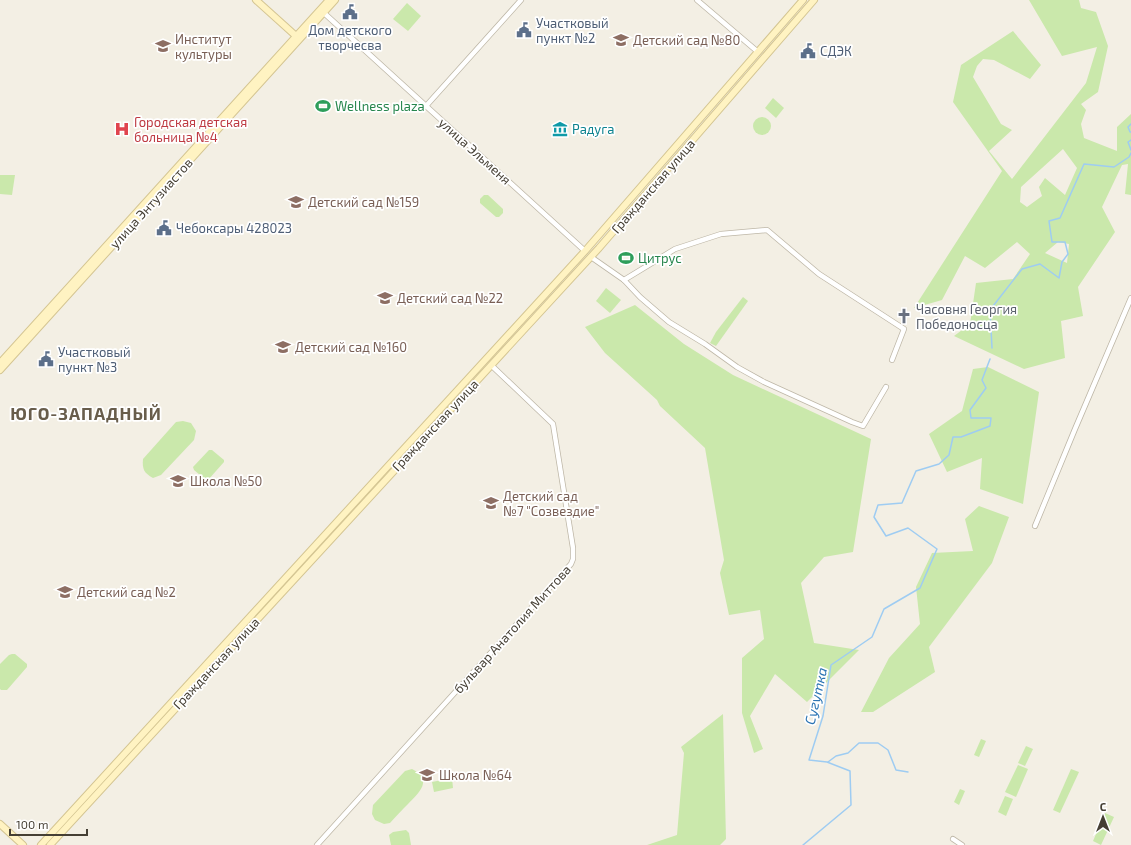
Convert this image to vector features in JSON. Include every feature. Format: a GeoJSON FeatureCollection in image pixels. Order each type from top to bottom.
{"type":"FeatureCollection","features":[{"type":"Feature","properties":{"kind":"main road"},"geometry":{"type":"LineString","coordinates":[[256,0],[296,36]]}},
{"type":"Feature","properties":{"kind":"main road","name":"улица Энтузиастов"},"geometry":{"type":"LineString","coordinates":[[252,88],[329,0]]}},
{"type":"Feature","properties":{"kind":"main road","name":"улица Энтузиастов"},"geometry":{"type":"LineString","coordinates":[[0,370],[66,293],[252,88],[335,0]]}},
{"type":"Feature","properties":{"kind":"main road","name":"Гражданская улица"},"geometry":{"type":"LineString","coordinates":[[41,845],[585,251],[803,0]]}},
{"type":"Feature","properties":{"kind":"main road","name":"Гражданская улица"},"geometry":{"type":"LineString","coordinates":[[50,845],[591,256],[814,0]]}},
{"type":"Feature","properties":{"kind":"main road"},"geometry":{"type":"LineString","coordinates":[[758,52],[764,57]]}},
{"type":"Feature","properties":{"kind":"main road","name":"улица Эльменя"},"geometry":{"type":"LineString","coordinates":[[585,251],[591,256]]}},
{"type":"Feature","properties":{"kind":"main road","name":"улица Энтузиастов"},"geometry":{"type":"LineString","coordinates":[[0,363],[60,300]]}},
{"type":"Feature","properties":{"kind":"main road"},"geometry":{"type":"LineString","coordinates":[[350,507],[356,512]]}},
{"type":"Feature","properties":{"kind":"main road"},"geometry":{"type":"LineString","coordinates":[[136,740],[141,745]]}},
{"type":"Feature","properties":{"kind":"main road"},"geometry":{"type":"LineString","coordinates":[[0,824],[23,845]]}},
{"type":"Feature","properties":{"kind":"street"},"geometry":{"type":"LineString","coordinates":[[426,106],[521,0]]}},
{"type":"Feature","properties":{"kind":"street"},"geometry":{"type":"LineString","coordinates":[[697,0],[758,52]]}},
{"type":"Feature","properties":{"kind":"street","name":"улица Эльменя"},"geometry":{"type":"LineString","coordinates":[[324,13],[585,251]]}},
{"type":"Feature","properties":{"kind":"street"},"geometry":{"type":"LineString","coordinates":[[624,280],[675,249],[721,234],[767,230],[819,274],[904,329],[892,360]]}},
{"type":"Feature","properties":{"kind":"street"},"geometry":{"type":"LineString","coordinates":[[591,256],[624,280],[669,322],[705,344],[752,377],[863,426],[886,387]]}},
{"type":"Feature","properties":{"kind":"street"},"geometry":{"type":"LineString","coordinates":[[1035,526],[1131,298]]}},
{"type":"Feature","properties":{"kind":"street","name":"бульвар Анатолия Миттова"},"geometry":{"type":"LineString","coordinates":[[317,845],[571,564],[573,559],[573,548],[553,424],[491,365]]}},
{"type":"Feature","properties":{"kind":"street"},"geometry":{"type":"LineString","coordinates":[[953,839],[962,845]]}},
{"type":"Feature","properties":{"kind":"green space"},"geometry":{"type":"Polygon","coordinates":[[[1029,0],[1079,0],[1081,8],[1096,12],[1108,46],[1098,92],[1081,104],[1086,110],[1081,124],[1084,138],[1117,151],[1117,127],[1131,114],[1131,195],[1125,194],[1128,164],[1122,165],[1102,207],[1115,232],[1078,287],[1083,316],[1061,321],[1065,358],[1024,369],[954,336],[970,324],[976,283],[1013,279],[1030,254],[1017,242],[985,268],[965,256],[942,300],[914,308],[1002,171],[953,102],[961,65],[1013,31],[1041,65],[1030,79],[994,60],[983,59],[977,66],[973,77],[1001,124],[1012,130],[989,151],[1012,179],[1086,83],[1097,47],[1062,56],[1029,0]],[[1063,149],[1021,187],[1020,202],[1027,207],[1042,196],[1039,187],[1045,178],[1065,195],[1077,168],[1063,149]],[[1058,242],[1045,253],[1067,263],[1069,244],[1058,242]]]}},
{"type":"Feature","properties":{"kind":"green space"},"geometry":{"type":"Polygon","coordinates":[[[407,3],[421,16],[408,31],[393,19],[407,3]]]}},
{"type":"Feature","properties":{"kind":"green space"},"geometry":{"type":"Polygon","coordinates":[[[773,98],[784,108],[776,118],[765,108],[773,98]]]}},
{"type":"Feature","properties":{"kind":"green space"},"geometry":{"type":"Polygon","coordinates":[[[762,117],[768,120],[771,126],[768,132],[762,135],[756,132],[753,126],[756,120],[762,117]]]}},
{"type":"Feature","properties":{"kind":"green space"},"geometry":{"type":"Polygon","coordinates":[[[0,175],[15,175],[12,195],[0,194],[0,175]]]}},
{"type":"Feature","properties":{"kind":"green space"},"geometry":{"type":"Polygon","coordinates":[[[484,195],[488,195],[503,209],[503,213],[499,217],[496,217],[480,203],[480,199],[484,195]]]}},
{"type":"Feature","properties":{"kind":"green space"},"geometry":{"type":"Polygon","coordinates":[[[606,288],[621,300],[610,313],[596,301],[606,288]]]}},
{"type":"Feature","properties":{"kind":"green space"},"geometry":{"type":"Polygon","coordinates":[[[743,297],[748,301],[716,346],[710,343],[716,332],[743,297]]]}},
{"type":"Feature","properties":{"kind":"green space"},"geometry":{"type":"Polygon","coordinates":[[[635,305],[684,344],[733,375],[871,439],[853,552],[824,557],[801,583],[814,643],[859,650],[807,702],[775,674],[750,716],[763,749],[754,753],[742,713],[742,658],[764,639],[760,610],[729,615],[720,573],[724,560],[705,448],[660,406],[657,400],[605,353],[585,327],[635,305]]]}},
{"type":"Feature","properties":{"kind":"green space"},"geometry":{"type":"Polygon","coordinates":[[[988,367],[1039,392],[1023,504],[980,489],[982,458],[947,472],[929,434],[962,411],[973,369],[988,367]]]}},
{"type":"Feature","properties":{"kind":"green space"},"geometry":{"type":"Polygon","coordinates":[[[183,421],[191,423],[196,431],[194,440],[161,475],[153,478],[144,470],[143,459],[176,422],[183,421]]]}},
{"type":"Feature","properties":{"kind":"green space"},"geometry":{"type":"Polygon","coordinates":[[[209,450],[212,450],[224,460],[224,462],[208,480],[206,480],[194,470],[193,467],[209,450]]]}},
{"type":"Feature","properties":{"kind":"green space"},"geometry":{"type":"Polygon","coordinates":[[[979,506],[1009,517],[992,563],[929,647],[935,672],[873,712],[861,712],[889,658],[920,624],[916,587],[932,553],[973,551],[965,519],[979,506]]]}},
{"type":"Feature","properties":{"kind":"green space"},"geometry":{"type":"Polygon","coordinates":[[[12,654],[15,654],[27,664],[27,667],[7,690],[1,690],[0,664],[12,654]]]}},
{"type":"Feature","properties":{"kind":"green space"},"geometry":{"type":"Polygon","coordinates":[[[723,714],[726,839],[720,845],[647,845],[677,835],[684,753],[681,747],[723,714]]]}},
{"type":"Feature","properties":{"kind":"green space"},"geometry":{"type":"Polygon","coordinates":[[[981,739],[986,741],[979,757],[974,755],[981,739]]]}},
{"type":"Feature","properties":{"kind":"green space"},"geometry":{"type":"Polygon","coordinates":[[[1026,746],[1033,749],[1025,766],[1018,763],[1026,746]]]}},
{"type":"Feature","properties":{"kind":"green space"},"geometry":{"type":"Polygon","coordinates":[[[1018,765],[1028,769],[1016,797],[1005,792],[1018,765]]]}},
{"type":"Feature","properties":{"kind":"green space"},"geometry":{"type":"Polygon","coordinates":[[[412,769],[422,777],[423,782],[420,791],[390,823],[384,824],[375,820],[372,814],[373,805],[405,771],[412,769]]]}},
{"type":"Feature","properties":{"kind":"green space"},"geometry":{"type":"Polygon","coordinates":[[[1071,769],[1079,772],[1060,813],[1053,810],[1071,769]]]}},
{"type":"Feature","properties":{"kind":"green space"},"geometry":{"type":"Polygon","coordinates":[[[452,778],[453,788],[434,792],[432,782],[452,778]]]}},
{"type":"Feature","properties":{"kind":"green space"},"geometry":{"type":"Polygon","coordinates":[[[960,789],[965,791],[959,805],[954,802],[960,789]]]}},
{"type":"Feature","properties":{"kind":"green space"},"geometry":{"type":"Polygon","coordinates":[[[1005,796],[1013,799],[1006,816],[998,812],[1005,796]]]}},
{"type":"Feature","properties":{"kind":"green space"},"geometry":{"type":"Polygon","coordinates":[[[1105,813],[1114,817],[1101,845],[1093,841],[1105,813]]]}},
{"type":"Feature","properties":{"kind":"green space"},"geometry":{"type":"Polygon","coordinates":[[[406,830],[409,833],[411,845],[391,845],[389,835],[393,832],[406,830]]]}},
{"type":"Feature","properties":{"kind":"waterway","name":"Сугутка"},"geometry":{"type":"LineString","coordinates":[[1131,124],[1128,127],[1131,132]]}},
{"type":"Feature","properties":{"kind":"waterway","name":"Сугутка"},"geometry":{"type":"LineString","coordinates":[[1131,140],[1128,142],[1131,150]]}},
{"type":"Feature","properties":{"kind":"waterway","name":"Сугутка"},"geometry":{"type":"LineString","coordinates":[[992,348],[990,310],[1022,269],[1040,264],[1059,278],[1062,262],[1068,254],[1065,242],[1052,242],[1049,221],[1060,218],[1084,164],[1114,167],[1129,157],[1131,153]]}},
{"type":"Feature","properties":{"kind":"waterway","name":"Сугутка"},"geometry":{"type":"LineString","coordinates":[[803,845],[851,805],[850,771],[827,762],[809,760],[823,716],[831,665],[872,637],[884,609],[920,588],[937,549],[908,528],[886,536],[874,517],[878,505],[902,503],[916,471],[939,464],[949,455],[953,437],[961,437],[990,426],[991,418],[971,418],[970,410],[986,388],[982,380],[990,359]]}},
{"type":"Feature","properties":{"kind":"waterway"},"geometry":{"type":"LineString","coordinates":[[828,762],[836,756],[848,753],[859,743],[878,743],[888,750],[896,770],[908,772]]}},
{"type":"Feature","properties":{"kind":"place","name":"Дом детского творчесва"},"geometry":{"type":"Point","coordinates":[350,12]}},
{"type":"Feature","properties":{"kind":"place","name":"Участковый пункт №2"},"geometry":{"type":"Point","coordinates":[524,30]}},
{"type":"Feature","properties":{"kind":"place","name":"Детский сад №80"},"geometry":{"type":"Point","coordinates":[621,40]}},
{"type":"Feature","properties":{"kind":"place","name":"Институт культуры"},"geometry":{"type":"Point","coordinates":[163,46]}},
{"type":"Feature","properties":{"kind":"place","name":"СДЭК"},"geometry":{"type":"Point","coordinates":[808,51]}},
{"type":"Feature","properties":{"kind":"place","name":"Wellness plaza"},"geometry":{"type":"Point","coordinates":[323,106]}},
{"type":"Feature","properties":{"kind":"place","name":"Городская детская больница №4"},"geometry":{"type":"Point","coordinates":[122,129]}},
{"type":"Feature","properties":{"kind":"place","name":"Радуга"},"geometry":{"type":"Point","coordinates":[560,129]}},
{"type":"Feature","properties":{"kind":"place","name":"Детский сад №159"},"geometry":{"type":"Point","coordinates":[296,202]}},
{"type":"Feature","properties":{"kind":"place","name":"Чебоксары 428023"},"geometry":{"type":"Point","coordinates":[164,228]}},
{"type":"Feature","properties":{"kind":"place","name":"Цитрус"},"geometry":{"type":"Point","coordinates":[626,258]}},
{"type":"Feature","properties":{"kind":"place","name":"Детский сад №22"},"geometry":{"type":"Point","coordinates":[385,298]}},
{"type":"Feature","properties":{"kind":"place","name":"Часовня Георгия Победоносца"},"geometry":{"type":"Point","coordinates":[904,316]}},
{"type":"Feature","properties":{"kind":"place","name":"Детский сад №160"},"geometry":{"type":"Point","coordinates":[283,347]}},
{"type":"Feature","properties":{"kind":"place","name":"Участковый пункт №3"},"geometry":{"type":"Point","coordinates":[46,359]}},
{"type":"Feature","properties":{"kind":"place","name":"Школа №50"},"geometry":{"type":"Point","coordinates":[178,481]}},
{"type":"Feature","properties":{"kind":"place","name":"Детский сад №7 \"Созвездие\""},"geometry":{"type":"Point","coordinates":[491,503]}},
{"type":"Feature","properties":{"kind":"place","name":"Детский сад №2"},"geometry":{"type":"Point","coordinates":[65,592]}},
{"type":"Feature","properties":{"kind":"place","name":"Школа №64"},"geometry":{"type":"Point","coordinates":[427,775]}},
{"type":"Feature","properties":{"kind":"district","name":"ЮГО-ЗАПАДНЫЙ"},"geometry":{"type":"Point","coordinates":[86,414]}}]}
